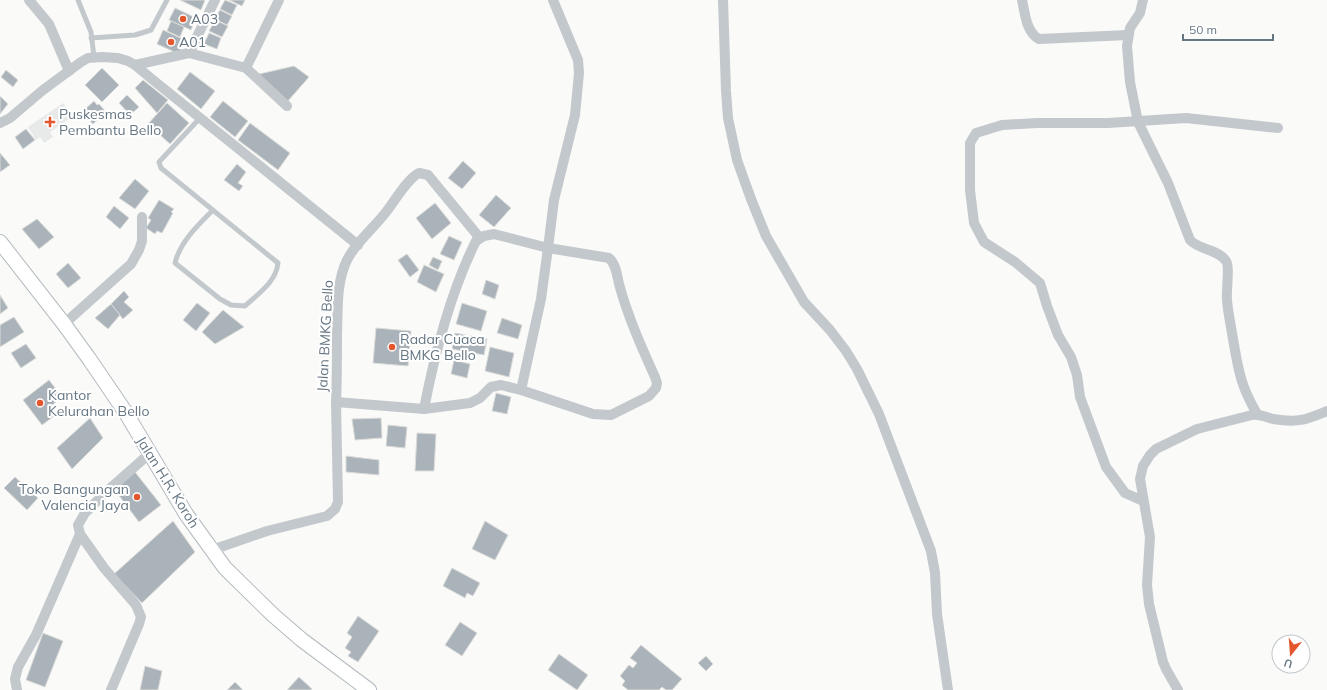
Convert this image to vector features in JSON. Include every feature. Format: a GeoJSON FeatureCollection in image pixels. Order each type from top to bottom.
{"type":"FeatureCollection","features":[{"type":"Feature","properties":{"kind":"main road","name":"Jalan H.R. Koroh"},"geometry":{"type":"LineString","coordinates":[[0,242],[64,324],[122,407],[186,514],[226,568],[273,615],[302,640],[369,690]]}},
{"type":"Feature","properties":{"kind":"street"},"geometry":{"type":"LineString","coordinates":[[29,0],[49,24],[69,71]]}},
{"type":"Feature","properties":{"kind":"street"},"geometry":{"type":"LineString","coordinates":[[189,53],[215,0]]}},
{"type":"Feature","properties":{"kind":"street"},"geometry":{"type":"LineString","coordinates":[[246,68],[279,0]]}},
{"type":"Feature","properties":{"kind":"street"},"geometry":{"type":"LineString","coordinates":[[521,390],[540,299],[554,200],[575,115],[579,73],[578,60],[552,0]]}},
{"type":"Feature","properties":{"kind":"street"},"geometry":{"type":"LineString","coordinates":[[723,0],[726,91],[731,134],[737,160],[766,236],[804,302],[830,330],[857,368],[881,421],[930,551],[935,573],[937,614],[948,690]]}},
{"type":"Feature","properties":{"kind":"street"},"geometry":{"type":"LineString","coordinates":[[1022,0],[1029,28],[1034,36],[1039,39],[1128,35]]}},
{"type":"Feature","properties":{"kind":"street"},"geometry":{"type":"LineString","coordinates":[[1143,0],[1142,8],[1130,28],[1127,46],[1130,82],[1138,122],[1168,183],[1190,240],[1194,244],[1208,249],[1220,256],[1227,262],[1227,300],[1236,358],[1243,386],[1257,414]]}},
{"type":"Feature","properties":{"kind":"street"},"geometry":{"type":"LineString","coordinates":[[135,65],[189,53],[246,68],[287,106]]}},
{"type":"Feature","properties":{"kind":"street"},"geometry":{"type":"LineString","coordinates":[[0,124],[10,118],[43,90],[80,62],[94,57],[118,58],[135,65],[358,245]]}},
{"type":"Feature","properties":{"kind":"street"},"geometry":{"type":"LineString","coordinates":[[1143,501],[1125,493],[1106,467],[1080,397],[1077,375],[1071,357],[1058,335],[1040,283],[1015,262],[984,242],[974,223],[970,190],[970,143],[976,133],[1002,126],[1038,122],[1108,123],[1186,118],[1278,128]]}},
{"type":"Feature","properties":{"kind":"street","name":"Jalan BMKG Bello"},"geometry":{"type":"LineString","coordinates":[[212,550],[267,531],[327,516],[336,509],[338,502],[336,402],[338,302],[340,281],[348,258],[409,182],[419,173],[428,176],[480,238]]}},
{"type":"Feature","properties":{"kind":"street"},"geometry":{"type":"LineString","coordinates":[[64,324],[131,264],[142,241],[142,217]]}},
{"type":"Feature","properties":{"kind":"street"},"geometry":{"type":"LineString","coordinates":[[424,409],[437,351],[454,291],[473,247],[480,238],[494,234],[548,248]]}},
{"type":"Feature","properties":{"kind":"street","name":"Jalan BMKG Bello"},"geometry":{"type":"LineString","coordinates":[[336,402],[424,409],[470,403],[480,398],[491,387],[498,385],[521,390],[593,414],[606,415],[616,413],[649,396],[656,388],[657,383],[635,334],[617,274],[611,260],[602,256],[548,248]]}},
{"type":"Feature","properties":{"kind":"street"},"geometry":{"type":"LineString","coordinates":[[1178,690],[1163,662],[1149,604],[1147,572],[1150,537],[1140,479],[1143,466],[1156,449],[1197,429],[1257,414],[1280,420],[1300,421],[1327,410]]}},
{"type":"Feature","properties":{"kind":"street"},"geometry":{"type":"LineString","coordinates":[[111,690],[139,624],[140,617],[136,605],[104,568],[80,534],[78,525],[85,514],[106,492],[149,454]]}},
{"type":"Feature","properties":{"kind":"street"},"geometry":{"type":"LineString","coordinates":[[17,690],[15,678],[18,667],[36,635],[80,534]]}},
{"type":"Feature","properties":{"kind":"lane"},"geometry":{"type":"LineString","coordinates":[[78,0],[84,12],[92,38],[94,57]]}},
{"type":"Feature","properties":{"kind":"lane"},"geometry":{"type":"LineString","coordinates":[[92,38],[135,35],[151,30],[167,0]]}},
{"type":"Feature","properties":{"kind":"lane"},"geometry":{"type":"LineString","coordinates":[[200,118],[159,162],[161,168],[278,262],[277,271],[271,282],[245,306],[231,305],[220,299],[175,263],[177,255],[194,229],[213,210]]}},
{"type":"Feature","properties":{"kind":"shaded area","name":"Puskesmas Pembantu Bello"},"geometry":{"type":"Polygon","coordinates":[[[63,103],[72,117],[50,132],[53,137],[44,143],[40,137],[36,140],[28,127],[63,103]]]}},
{"type":"Feature","properties":{"kind":"building"},"geometry":{"type":"Polygon","coordinates":[[[180,0],[205,0],[201,10],[180,0]]]}},
{"type":"Feature","properties":{"kind":"building"},"geometry":{"type":"Polygon","coordinates":[[[225,0],[237,5],[232,15],[220,9],[225,0]]]}},
{"type":"Feature","properties":{"kind":"building"},"geometry":{"type":"Polygon","coordinates":[[[229,0],[245,0],[242,6],[229,0]]]}},
{"type":"Feature","properties":{"kind":"building","name":"A03"},"geometry":{"type":"Polygon","coordinates":[[[175,8],[196,18],[191,30],[169,20],[175,8]]]}},
{"type":"Feature","properties":{"kind":"building"},"geometry":{"type":"Polygon","coordinates":[[[220,10],[232,16],[227,25],[215,19],[220,10]]]}},
{"type":"Feature","properties":{"kind":"building"},"geometry":{"type":"Polygon","coordinates":[[[215,20],[228,26],[222,37],[209,31],[215,20]]]}},
{"type":"Feature","properties":{"kind":"building"},"geometry":{"type":"Polygon","coordinates":[[[171,21],[184,27],[180,37],[167,31],[171,21]]]}},
{"type":"Feature","properties":{"kind":"building","name":"A01"},"geometry":{"type":"Polygon","coordinates":[[[163,30],[185,40],[179,54],[157,44],[163,30]]]}},
{"type":"Feature","properties":{"kind":"building"},"geometry":{"type":"Polygon","coordinates":[[[209,33],[221,38],[217,49],[204,44],[209,33]]]}},
{"type":"Feature","properties":{"kind":"building"},"geometry":{"type":"Polygon","coordinates":[[[294,66],[309,77],[287,102],[255,75],[294,66]]]}},
{"type":"Feature","properties":{"kind":"building"},"geometry":{"type":"Polygon","coordinates":[[[102,68],[119,85],[102,102],[85,85],[102,68]]]}},
{"type":"Feature","properties":{"kind":"building"},"geometry":{"type":"Polygon","coordinates":[[[6,70],[18,80],[13,87],[1,77],[6,70]]]}},
{"type":"Feature","properties":{"kind":"building"},"geometry":{"type":"Polygon","coordinates":[[[190,72],[215,91],[201,109],[177,89],[190,72]]]}},
{"type":"Feature","properties":{"kind":"building"},"geometry":{"type":"Polygon","coordinates":[[[143,80],[168,100],[157,113],[135,88],[143,80]]]}},
{"type":"Feature","properties":{"kind":"building"},"geometry":{"type":"Polygon","coordinates":[[[127,95],[139,107],[130,115],[119,103],[127,95]]]}},
{"type":"Feature","properties":{"kind":"building"},"geometry":{"type":"Polygon","coordinates":[[[0,96],[8,104],[0,114],[0,96]]]}},
{"type":"Feature","properties":{"kind":"building"},"geometry":{"type":"Polygon","coordinates":[[[94,101],[106,112],[93,124],[82,112],[94,101]]]}},
{"type":"Feature","properties":{"kind":"building"},"geometry":{"type":"Polygon","coordinates":[[[223,101],[248,121],[235,137],[210,117],[223,101]]]}},
{"type":"Feature","properties":{"kind":"building"},"geometry":{"type":"Polygon","coordinates":[[[167,103],[189,123],[170,144],[148,124],[167,103]]]}},
{"type":"Feature","properties":{"kind":"building"},"geometry":{"type":"Polygon","coordinates":[[[250,123],[290,153],[278,170],[238,140],[250,123]]]}},
{"type":"Feature","properties":{"kind":"building"},"geometry":{"type":"Polygon","coordinates":[[[26,129],[35,140],[23,149],[15,137],[26,129]]]}},
{"type":"Feature","properties":{"kind":"building"},"geometry":{"type":"Polygon","coordinates":[[[0,153],[10,165],[0,172],[0,153]]]}},
{"type":"Feature","properties":{"kind":"building"},"geometry":{"type":"Polygon","coordinates":[[[463,161],[476,173],[462,189],[448,178],[463,161]]]}},
{"type":"Feature","properties":{"kind":"building"},"geometry":{"type":"Polygon","coordinates":[[[237,164],[246,172],[238,183],[243,186],[239,191],[224,180],[237,164]]]}},
{"type":"Feature","properties":{"kind":"building"},"geometry":{"type":"Polygon","coordinates":[[[135,179],[149,191],[135,209],[119,198],[135,179]]]}},
{"type":"Feature","properties":{"kind":"building"},"geometry":{"type":"Polygon","coordinates":[[[496,195],[511,208],[494,227],[479,215],[496,195]]]}},
{"type":"Feature","properties":{"kind":"building"},"geometry":{"type":"Polygon","coordinates":[[[159,200],[174,209],[171,212],[173,213],[162,233],[157,231],[155,234],[146,228],[151,220],[148,218],[159,200]]]}},
{"type":"Feature","properties":{"kind":"building"},"geometry":{"type":"Polygon","coordinates":[[[435,203],[451,223],[432,239],[416,218],[435,203]]]}},
{"type":"Feature","properties":{"kind":"building"},"geometry":{"type":"Polygon","coordinates":[[[114,206],[129,218],[120,229],[106,217],[114,206]]]}},
{"type":"Feature","properties":{"kind":"building"},"geometry":{"type":"Polygon","coordinates":[[[37,219],[54,237],[39,249],[22,229],[37,219]]]}},
{"type":"Feature","properties":{"kind":"building"},"geometry":{"type":"Polygon","coordinates":[[[449,236],[462,242],[454,260],[440,254],[449,236]]]}},
{"type":"Feature","properties":{"kind":"building"},"geometry":{"type":"Polygon","coordinates":[[[407,254],[419,270],[410,277],[398,260],[407,254]]]}},
{"type":"Feature","properties":{"kind":"building"},"geometry":{"type":"Polygon","coordinates":[[[433,257],[442,261],[438,270],[429,265],[433,257]]]}},
{"type":"Feature","properties":{"kind":"building"},"geometry":{"type":"Polygon","coordinates":[[[68,263],[81,278],[68,288],[56,274],[68,263]]]}},
{"type":"Feature","properties":{"kind":"building"},"geometry":{"type":"Polygon","coordinates":[[[424,265],[444,274],[436,292],[417,282],[424,265]]]}},
{"type":"Feature","properties":{"kind":"building"},"geometry":{"type":"Polygon","coordinates":[[[486,280],[499,285],[495,299],[482,294],[486,280]]]}},
{"type":"Feature","properties":{"kind":"building"},"geometry":{"type":"Polygon","coordinates":[[[124,291],[129,297],[124,302],[133,310],[123,319],[111,304],[124,291]]]}},
{"type":"Feature","properties":{"kind":"building"},"geometry":{"type":"Polygon","coordinates":[[[0,295],[8,308],[0,314],[0,295]]]}},
{"type":"Feature","properties":{"kind":"building"},"geometry":{"type":"Polygon","coordinates":[[[197,303],[210,313],[196,331],[183,320],[197,303]]]}},
{"type":"Feature","properties":{"kind":"building"},"geometry":{"type":"Polygon","coordinates":[[[462,303],[487,311],[481,331],[456,324],[462,303]]]}},
{"type":"Feature","properties":{"kind":"building"},"geometry":{"type":"Polygon","coordinates":[[[111,304],[120,315],[108,329],[95,318],[111,304]]]}},
{"type":"Feature","properties":{"kind":"building"},"geometry":{"type":"Polygon","coordinates":[[[223,310],[244,327],[215,344],[202,332],[223,310]]]}},
{"type":"Feature","properties":{"kind":"building"},"geometry":{"type":"Polygon","coordinates":[[[14,317],[24,332],[0,347],[0,325],[14,317]]]}},
{"type":"Feature","properties":{"kind":"building"},"geometry":{"type":"Polygon","coordinates":[[[502,318],[522,325],[518,339],[497,333],[502,318]]]}},
{"type":"Feature","properties":{"kind":"building","name":"Radar Cuaca BMKG Bello"},"geometry":{"type":"Polygon","coordinates":[[[376,328],[411,331],[408,366],[373,363],[376,328]]]}},
{"type":"Feature","properties":{"kind":"building"},"geometry":{"type":"Polygon","coordinates":[[[455,333],[487,339],[484,355],[452,349],[455,333]]]}},
{"type":"Feature","properties":{"kind":"building"},"geometry":{"type":"Polygon","coordinates":[[[26,344],[36,358],[21,368],[11,353],[26,344]]]}},
{"type":"Feature","properties":{"kind":"building"},"geometry":{"type":"Polygon","coordinates":[[[490,347],[514,353],[509,377],[485,371],[490,347]]]}},
{"type":"Feature","properties":{"kind":"building"},"geometry":{"type":"Polygon","coordinates":[[[454,360],[470,364],[467,378],[451,374],[454,360]]]}},
{"type":"Feature","properties":{"kind":"building","name":"Kantor Kelurahan Bello"},"geometry":{"type":"Polygon","coordinates":[[[49,380],[62,397],[51,406],[57,414],[42,425],[23,400],[49,380]]]}},
{"type":"Feature","properties":{"kind":"building"},"geometry":{"type":"Polygon","coordinates":[[[496,393],[511,397],[507,414],[492,411],[496,393]]]}},
{"type":"Feature","properties":{"kind":"building"},"geometry":{"type":"Polygon","coordinates":[[[90,418],[103,438],[72,469],[57,448],[90,418]]]}},
{"type":"Feature","properties":{"kind":"building"},"geometry":{"type":"Polygon","coordinates":[[[381,418],[382,438],[355,440],[352,419],[381,418]]]}},
{"type":"Feature","properties":{"kind":"building"},"geometry":{"type":"Polygon","coordinates":[[[388,425],[407,427],[405,448],[386,446],[388,425]]]}},
{"type":"Feature","properties":{"kind":"building"},"geometry":{"type":"Polygon","coordinates":[[[417,433],[436,434],[434,471],[415,471],[417,433]]]}},
{"type":"Feature","properties":{"kind":"building"},"geometry":{"type":"Polygon","coordinates":[[[346,456],[379,460],[379,475],[346,472],[346,456]]]}},
{"type":"Feature","properties":{"kind":"building","name":"Toko Bangungan Valencia Jaya"},"geometry":{"type":"Polygon","coordinates":[[[135,472],[161,505],[139,522],[114,489],[135,472]]]}},
{"type":"Feature","properties":{"kind":"building"},"geometry":{"type":"Polygon","coordinates":[[[15,477],[38,498],[27,510],[4,488],[15,477]]]}},
{"type":"Feature","properties":{"kind":"building"},"geometry":{"type":"Polygon","coordinates":[[[173,521],[195,552],[142,603],[114,574],[173,521]]]}},
{"type":"Feature","properties":{"kind":"building"},"geometry":{"type":"Polygon","coordinates":[[[485,521],[508,535],[495,560],[472,549],[485,521]]]}},
{"type":"Feature","properties":{"kind":"building"},"geometry":{"type":"Polygon","coordinates":[[[452,568],[480,583],[473,596],[467,593],[465,598],[443,586],[452,568]]]}},
{"type":"Feature","properties":{"kind":"building"},"geometry":{"type":"Polygon","coordinates":[[[358,616],[379,631],[358,662],[348,656],[351,652],[345,648],[352,637],[347,633],[358,616]]]}},
{"type":"Feature","properties":{"kind":"building"},"geometry":{"type":"Polygon","coordinates":[[[460,622],[477,633],[462,656],[445,645],[460,622]]]}},
{"type":"Feature","properties":{"kind":"building"},"geometry":{"type":"Polygon","coordinates":[[[43,633],[63,641],[45,687],[26,680],[43,633]]]}},
{"type":"Feature","properties":{"kind":"building"},"geometry":{"type":"Polygon","coordinates":[[[641,645],[682,679],[672,690],[666,690],[662,687],[659,690],[628,690],[622,685],[625,681],[620,676],[629,665],[633,668],[637,663],[630,658],[641,645]]]}},
{"type":"Feature","properties":{"kind":"building"},"geometry":{"type":"Polygon","coordinates":[[[559,654],[588,675],[577,690],[548,670],[559,654]]]}},
{"type":"Feature","properties":{"kind":"building"},"geometry":{"type":"Polygon","coordinates":[[[706,656],[713,664],[706,671],[698,663],[706,656]]]}},
{"type":"Feature","properties":{"kind":"building"},"geometry":{"type":"Polygon","coordinates":[[[145,666],[162,671],[158,690],[140,690],[145,666]]]}},
{"type":"Feature","properties":{"kind":"building"},"geometry":{"type":"Polygon","coordinates":[[[299,677],[312,689],[287,690],[299,677]]]}},
{"type":"Feature","properties":{"kind":"building"},"geometry":{"type":"Polygon","coordinates":[[[235,682],[243,690],[227,690],[235,682]]]}},
{"type":"Feature","properties":{"kind":"place","name":"A03"},"geometry":{"type":"Point","coordinates":[183,19]}},
{"type":"Feature","properties":{"kind":"place","name":"A01"},"geometry":{"type":"Point","coordinates":[171,42]}},
{"type":"Feature","properties":{"kind":"place","name":"Puskesmas Pembantu Bello"},"geometry":{"type":"Point","coordinates":[50,122]}},
{"type":"Feature","properties":{"kind":"place","name":"Radar Cuaca BMKG Bello"},"geometry":{"type":"Point","coordinates":[392,347]}},
{"type":"Feature","properties":{"kind":"place","name":"Kantor Kelurahan Bello"},"geometry":{"type":"Point","coordinates":[40,403]}},
{"type":"Feature","properties":{"kind":"place","name":"Toko Bangungan Valencia Jaya"},"geometry":{"type":"Point","coordinates":[137,497]}}]}
